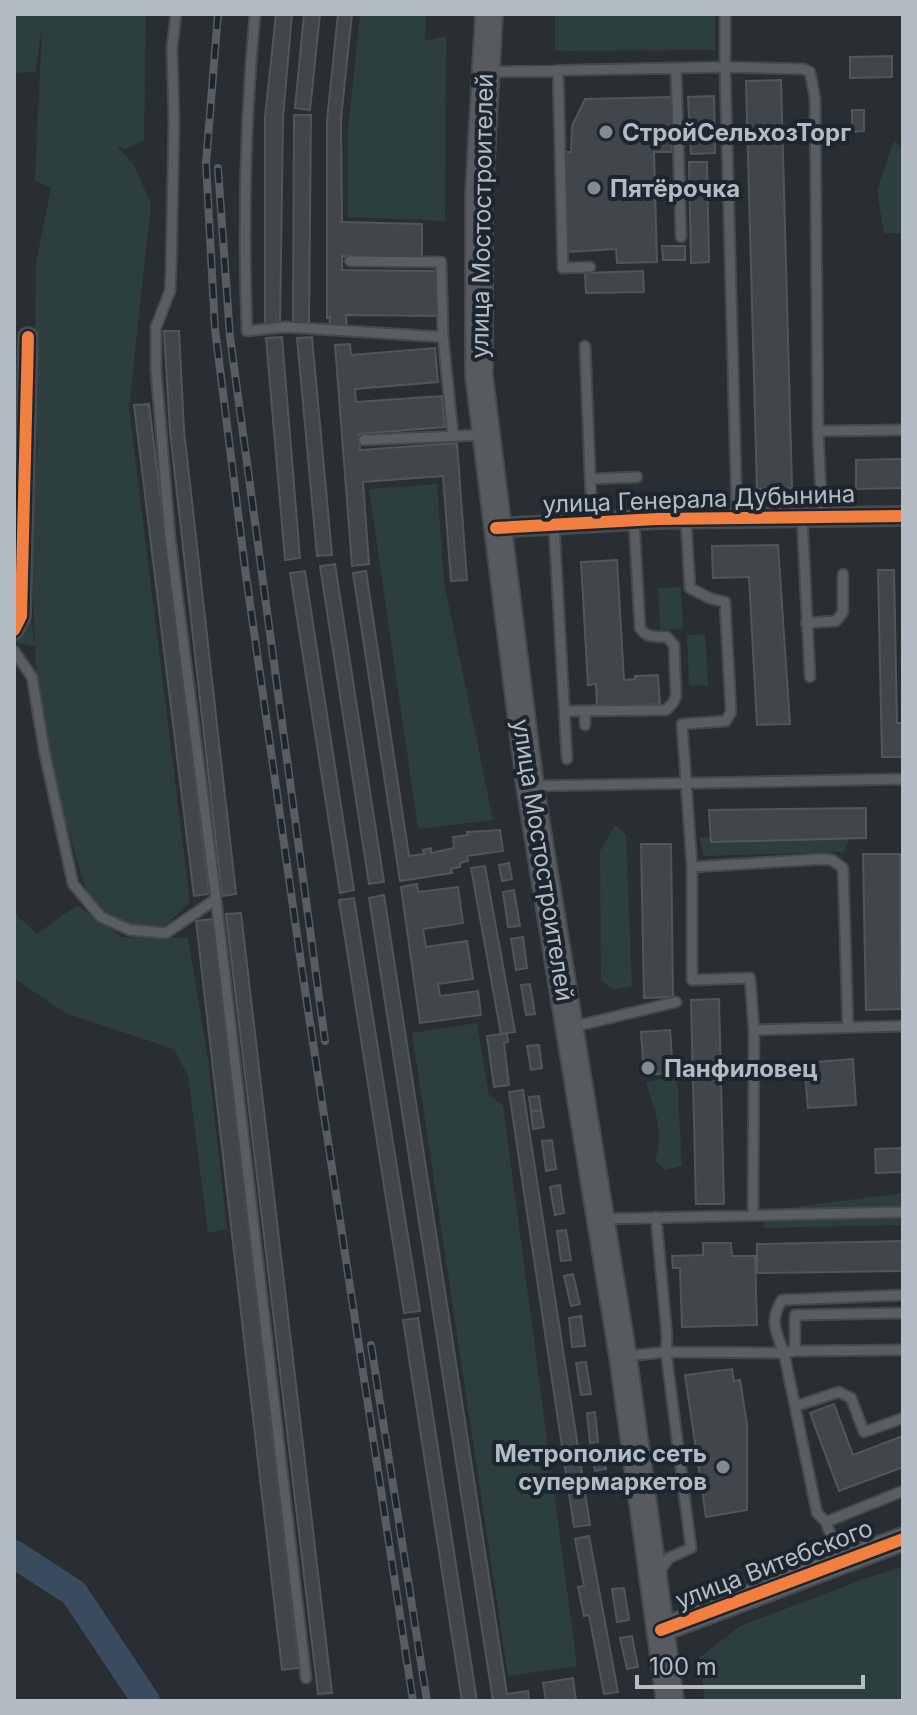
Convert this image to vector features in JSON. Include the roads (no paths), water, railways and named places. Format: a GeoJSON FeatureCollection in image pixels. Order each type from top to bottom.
{"type":"FeatureCollection","features":[{"type":"Feature","properties":{"kind":"main road","name":"улица Мостостроителей"},"geometry":{"type":"LineString","coordinates":[[489,14],[479,196],[479,376],[530,786],[623,1357],[670,1701]]}},
{"type":"Feature","properties":{"kind":"street"},"geometry":{"type":"LineString","coordinates":[[14,630],[21,616],[28,337]]}},
{"type":"Feature","properties":{"kind":"street","name":"улица Генерала Дубынина"},"geometry":{"type":"LineString","coordinates":[[496,528],[634,520],[903,516]]}},
{"type":"Feature","properties":{"kind":"street","name":"улица Витебского"},"geometry":{"type":"LineString","coordinates":[[661,1630],[903,1539]]}},
{"type":"Feature","properties":{"kind":"lane"},"geometry":{"type":"LineString","coordinates":[[176,14],[172,48],[174,121],[170,291],[156,327],[156,370],[170,538],[216,899],[306,1678]]}},
{"type":"Feature","properties":{"kind":"lane"},"geometry":{"type":"LineString","coordinates":[[255,14],[247,91],[244,225],[247,331],[286,327],[443,337]]}},
{"type":"Feature","properties":{"kind":"lane"},"geometry":{"type":"LineString","coordinates":[[725,14],[737,517]]}},
{"type":"Feature","properties":{"kind":"lane"},"geometry":{"type":"LineString","coordinates":[[484,72],[725,67],[803,69],[810,72],[815,98],[818,431],[822,515]]}},
{"type":"Feature","properties":{"kind":"lane"},"geometry":{"type":"LineString","coordinates":[[676,68],[681,237]]}},
{"type":"Feature","properties":{"kind":"lane"},"geometry":{"type":"LineString","coordinates":[[558,70],[563,268],[590,267]]}},
{"type":"Feature","properties":{"kind":"lane"},"geometry":{"type":"LineString","coordinates":[[350,261],[441,262],[443,337],[453,436]]}},
{"type":"Feature","properties":{"kind":"lane"},"geometry":{"type":"LineString","coordinates":[[585,346],[592,523]]}},
{"type":"Feature","properties":{"kind":"lane"},"geometry":{"type":"LineString","coordinates":[[818,431],[903,430]]}},
{"type":"Feature","properties":{"kind":"lane"},"geometry":{"type":"LineString","coordinates":[[364,440],[486,435]]}},
{"type":"Feature","properties":{"kind":"lane"},"geometry":{"type":"LineString","coordinates":[[590,479],[637,477]]}},
{"type":"Feature","properties":{"kind":"lane"},"geometry":{"type":"LineString","coordinates":[[802,516],[810,677]]}},
{"type":"Feature","properties":{"kind":"lane"},"geometry":{"type":"LineString","coordinates":[[566,711],[666,710],[676,696],[674,645],[671,640],[644,634],[640,628],[634,520]]}},
{"type":"Feature","properties":{"kind":"lane"},"geometry":{"type":"LineString","coordinates":[[686,520],[690,588],[725,602],[731,712],[726,721],[682,724],[692,867],[692,980],[750,978],[754,1030],[753,1214]]}},
{"type":"Feature","properties":{"kind":"lane"},"geometry":{"type":"LineString","coordinates":[[554,525],[567,759]]}},
{"type":"Feature","properties":{"kind":"lane"},"geometry":{"type":"LineString","coordinates":[[806,623],[836,621],[843,612],[843,574]]}},
{"type":"Feature","properties":{"kind":"lane"},"geometry":{"type":"LineString","coordinates":[[14,651],[32,677],[45,755],[73,884],[101,917],[130,930],[166,933],[216,899]]}},
{"type":"Feature","properties":{"kind":"lane"},"geometry":{"type":"LineString","coordinates":[[585,711],[585,725]]}},
{"type":"Feature","properties":{"kind":"lane"},"geometry":{"type":"LineString","coordinates":[[530,786],[903,779]]}},
{"type":"Feature","properties":{"kind":"lane"},"geometry":{"type":"LineString","coordinates":[[692,867],[824,859],[832,860],[843,868],[848,1027]]}},
{"type":"Feature","properties":{"kind":"lane"},"geometry":{"type":"LineString","coordinates":[[569,1028],[676,1002]]}},
{"type":"Feature","properties":{"kind":"lane"},"geometry":{"type":"LineString","coordinates":[[754,1030],[903,1026]]}},
{"type":"Feature","properties":{"kind":"lane"},"geometry":{"type":"LineString","coordinates":[[600,1219],[903,1212]]}},
{"type":"Feature","properties":{"kind":"lane"},"geometry":{"type":"LineString","coordinates":[[654,1577],[669,1558],[691,1548],[666,1352],[656,1217]]}},
{"type":"Feature","properties":{"kind":"lane"},"geometry":{"type":"LineString","coordinates":[[840,1562],[826,1522],[817,1513],[784,1353],[773,1324],[775,1310],[782,1300],[903,1295]]}},
{"type":"Feature","properties":{"kind":"lane"},"geometry":{"type":"LineString","coordinates":[[795,1351],[795,1315],[903,1313]]}},
{"type":"Feature","properties":{"kind":"lane"},"geometry":{"type":"LineString","coordinates":[[623,1357],[666,1352],[903,1350]]}},
{"type":"Feature","properties":{"kind":"lane"},"geometry":{"type":"LineString","coordinates":[[796,1406],[839,1392],[851,1398],[864,1432],[903,1418]]}},
{"type":"Feature","properties":{"kind":"lane"},"geometry":{"type":"LineString","coordinates":[[826,1522],[903,1491]]}},
{"type":"Feature","properties":{"kind":"waterway"},"geometry":{"type":"LineString","coordinates":[[14,1554],[74,1593],[146,1701]]}},
{"type":"Feature","properties":{"kind":"railway"},"geometry":{"type":"LineString","coordinates":[[218,14],[206,163],[215,329],[245,568],[303,977],[413,1701]]}},
{"type":"Feature","properties":{"kind":"railway"},"geometry":{"type":"LineString","coordinates":[[218,168],[230,337],[325,1041]]}},
{"type":"Feature","properties":{"kind":"railway"},"geometry":{"type":"LineString","coordinates":[[371,1345],[427,1701]]}},
{"type":"Feature","properties":{"kind":"place","name":"СтройСельхозТорг"},"geometry":{"type":"Point","coordinates":[606,132]}},
{"type":"Feature","properties":{"kind":"place","name":"Пятёрочка"},"geometry":{"type":"Point","coordinates":[594,188]}},
{"type":"Feature","properties":{"kind":"place","name":"Панфиловец"},"geometry":{"type":"Point","coordinates":[648,1068]}},
{"type":"Feature","properties":{"kind":"place","name":"Метрополис cеть супермаркетов"},"geometry":{"type":"Point","coordinates":[723,1467]}}]}
